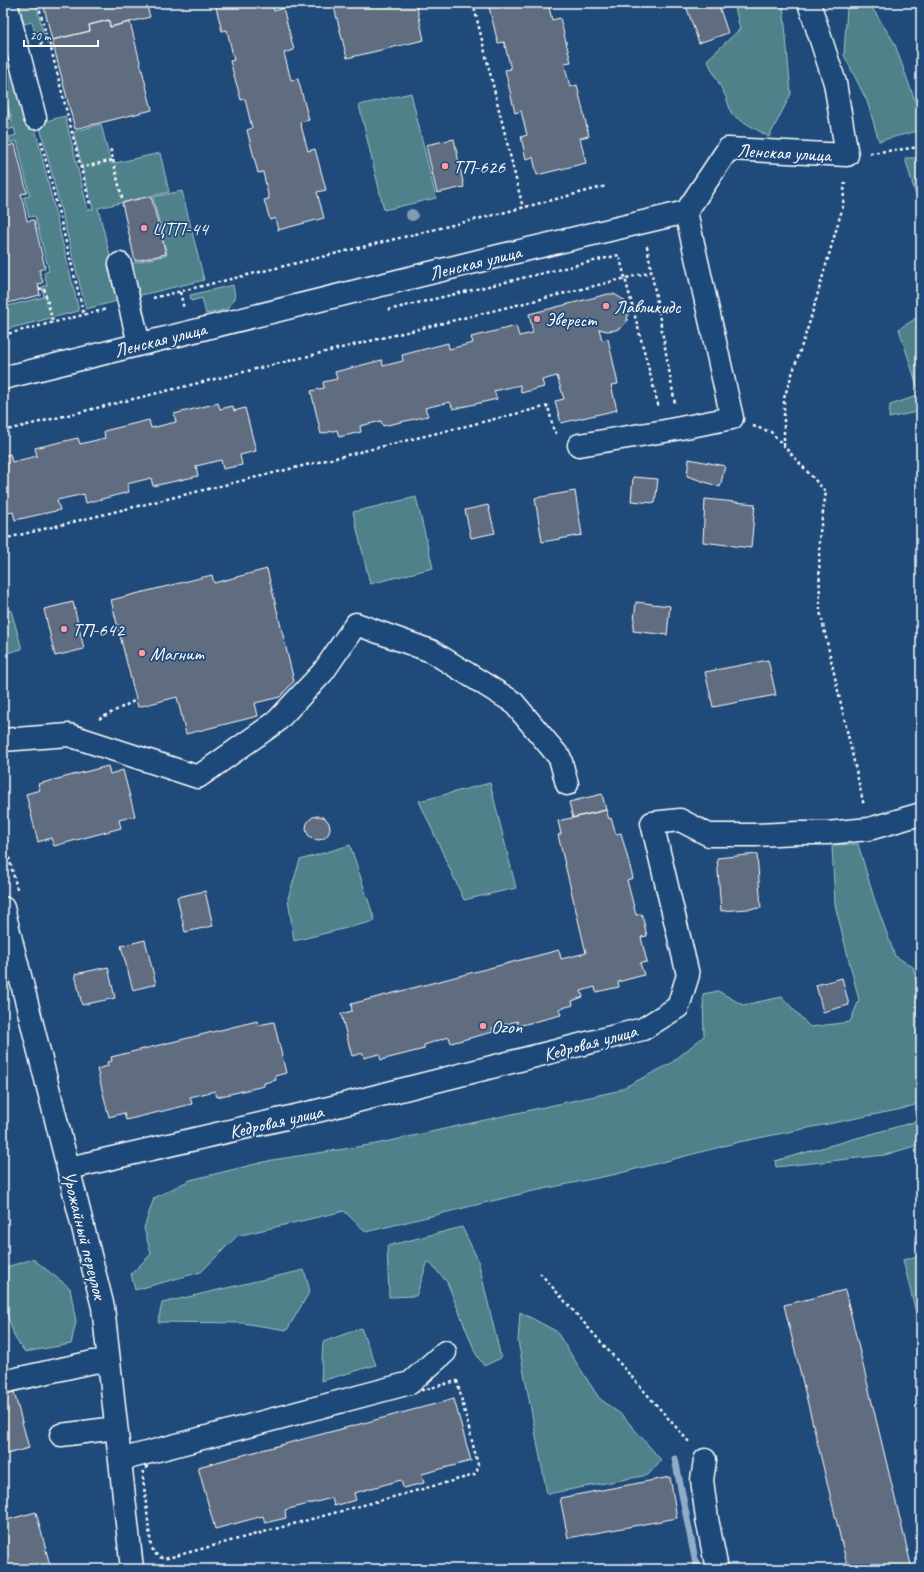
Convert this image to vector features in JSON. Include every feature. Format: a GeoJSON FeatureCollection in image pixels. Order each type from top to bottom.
{"type":"FeatureCollection","features":[{"type":"Feature","properties":{"kind":"street"},"geometry":{"type":"LineString","coordinates":[[6,3],[35,118]]}},
{"type":"Feature","properties":{"kind":"street"},"geometry":{"type":"LineString","coordinates":[[808,3],[835,83],[847,155]]}},
{"type":"Feature","properties":{"kind":"street","name":"Ленская улица"},"geometry":{"type":"LineString","coordinates":[[3,378],[686,212],[728,149],[847,155]]}},
{"type":"Feature","properties":{"kind":"street"},"geometry":{"type":"LineString","coordinates":[[579,445],[672,430],[732,418],[686,212]]}},
{"type":"Feature","properties":{"kind":"street"},"geometry":{"type":"LineString","coordinates":[[120,264],[139,344]]}},
{"type":"Feature","properties":{"kind":"street"},"geometry":{"type":"LineString","coordinates":[[3,740],[69,735],[198,776],[276,722],[323,672],[356,624],[431,651],[513,702],[560,758],[567,784]]}},
{"type":"Feature","properties":{"kind":"street","name":"Кедровая улица"},"geometry":{"type":"LineString","coordinates":[[69,1168],[321,1110],[642,1029],[678,1006],[688,975],[652,823],[680,820],[709,835],[826,833],[869,829],[921,814]]}},
{"type":"Feature","properties":{"kind":"street","name":"Урожайный переулок"},"geometry":{"type":"LineString","coordinates":[[3,908],[103,1307],[132,1569]]}},
{"type":"Feature","properties":{"kind":"street"},"geometry":{"type":"LineString","coordinates":[[120,1460],[410,1383],[445,1352]]}},
{"type":"Feature","properties":{"kind":"street"},"geometry":{"type":"LineString","coordinates":[[3,1382],[93,1362],[109,1361]]}},
{"type":"Feature","properties":{"kind":"street"},"geometry":{"type":"LineString","coordinates":[[61,1435],[116,1428]]}},
{"type":"Feature","properties":{"kind":"street"},"geometry":{"type":"LineString","coordinates":[[705,1460],[702,1480],[707,1519],[717,1569]]}},
{"type":"Feature","properties":{"kind":"path"},"geometry":{"type":"LineString","coordinates":[[38,3],[46,34]]}},
{"type":"Feature","properties":{"kind":"path"},"geometry":{"type":"LineString","coordinates":[[473,3],[523,208]]}},
{"type":"Feature","properties":{"kind":"path"},"geometry":{"type":"LineString","coordinates":[[18,49],[49,41],[90,204]]}},
{"type":"Feature","properties":{"kind":"path"},"geometry":{"type":"LineString","coordinates":[[41,139],[84,315]]}},
{"type":"Feature","properties":{"kind":"path"},"geometry":{"type":"LineString","coordinates":[[110,147],[122,198]]}},
{"type":"Feature","properties":{"kind":"path","name":"Ленская улица"},"geometry":{"type":"LineString","coordinates":[[847,155],[921,147]]}},
{"type":"Feature","properties":{"kind":"path"},"geometry":{"type":"LineString","coordinates":[[784,446],[784,398],[809,324],[843,206],[847,155]]}},
{"type":"Feature","properties":{"kind":"path"},"geometry":{"type":"LineString","coordinates":[[80,168],[113,160]]}},
{"type":"Feature","properties":{"kind":"path"},"geometry":{"type":"LineString","coordinates":[[3,336],[523,208],[606,186]]}},
{"type":"Feature","properties":{"kind":"path"},"geometry":{"type":"LineString","coordinates":[[643,222],[652,272],[672,430]]}},
{"type":"Feature","properties":{"kind":"path"},"geometry":{"type":"LineString","coordinates":[[386,310],[619,255],[672,430]]}},
{"type":"Feature","properties":{"kind":"path"},"geometry":{"type":"LineString","coordinates":[[3,431],[652,272]]}},
{"type":"Feature","properties":{"kind":"path"},"geometry":{"type":"LineString","coordinates":[[39,290],[44,288],[53,323]]}},
{"type":"Feature","properties":{"kind":"path"},"geometry":{"type":"LineString","coordinates":[[3,539],[548,406],[554,432],[579,445]]}},
{"type":"Feature","properties":{"kind":"path"},"geometry":{"type":"LineString","coordinates":[[732,418],[770,432],[826,492],[819,539],[820,611],[869,829]]}},
{"type":"Feature","properties":{"kind":"path"},"geometry":{"type":"LineString","coordinates":[[69,735],[136,700]]}},
{"type":"Feature","properties":{"kind":"path"},"geometry":{"type":"LineString","coordinates":[[3,834],[17,891]]}},
{"type":"Feature","properties":{"kind":"path"},"geometry":{"type":"LineString","coordinates":[[540,1273],[705,1460]]}},
{"type":"Feature","properties":{"kind":"path"},"geometry":{"type":"LineString","coordinates":[[457,1380],[478,1465],[477,1471],[474,1475],[168,1558],[161,1558],[154,1554],[151,1546],[143,1478],[144,1471],[152,1462],[457,1380]]}},
{"type":"Feature","properties":{"kind":"green space"},"geometry":{"type":"Polygon","coordinates":[[[19,3],[36,3],[43,32],[35,34],[32,22],[24,24],[19,3]]]}},
{"type":"Feature","properties":{"kind":"green space"},"geometry":{"type":"Polygon","coordinates":[[[734,3],[783,3],[791,94],[769,137],[732,115],[726,97],[707,60],[740,29],[734,3]]]}},
{"type":"Feature","properties":{"kind":"green space"},"geometry":{"type":"Polygon","coordinates":[[[845,3],[869,3],[894,42],[921,118],[921,130],[879,141],[867,101],[844,55],[847,6],[845,3]]]}},
{"type":"Feature","properties":{"kind":"green space"},"geometry":{"type":"Polygon","coordinates":[[[3,32],[27,126],[34,124],[79,311],[3,330],[3,307],[44,297],[42,287],[47,285],[44,273],[49,271],[35,216],[29,217],[24,197],[30,196],[17,141],[10,143],[9,137],[16,135],[14,128],[7,130],[5,124],[12,122],[3,82],[3,32]]]}},
{"type":"Feature","properties":{"kind":"green space"},"geometry":{"type":"Polygon","coordinates":[[[411,93],[436,198],[384,210],[359,105],[411,93]]]}},
{"type":"Feature","properties":{"kind":"green space"},"geometry":{"type":"Polygon","coordinates":[[[65,116],[88,210],[93,209],[73,132],[101,124],[111,164],[160,153],[169,192],[98,208],[121,300],[86,309],[39,123],[65,116]]]}},
{"type":"Feature","properties":{"kind":"green space"},"geometry":{"type":"Polygon","coordinates":[[[905,158],[921,158],[921,213],[905,158]]]}},
{"type":"Feature","properties":{"kind":"green space"},"geometry":{"type":"Polygon","coordinates":[[[182,191],[204,280],[137,296],[129,264],[167,255],[153,197],[182,191]]]}},
{"type":"Feature","properties":{"kind":"green space"},"geometry":{"type":"Polygon","coordinates":[[[233,285],[235,297],[228,309],[206,314],[202,298],[191,301],[190,295],[233,285]]]}},
{"type":"Feature","properties":{"kind":"green space"},"geometry":{"type":"Polygon","coordinates":[[[921,315],[921,411],[889,418],[890,405],[920,395],[899,329],[921,315]]]}},
{"type":"Feature","properties":{"kind":"green space"},"geometry":{"type":"Polygon","coordinates":[[[416,497],[433,568],[370,584],[353,512],[416,497]]]}},
{"type":"Feature","properties":{"kind":"green space"},"geometry":{"type":"Polygon","coordinates":[[[11,610],[22,649],[3,654],[3,612],[11,610]]]}},
{"type":"Feature","properties":{"kind":"green space"},"geometry":{"type":"Polygon","coordinates":[[[490,783],[516,888],[464,900],[419,801],[490,783]]]}},
{"type":"Feature","properties":{"kind":"green space"},"geometry":{"type":"Polygon","coordinates":[[[858,844],[874,898],[895,956],[913,967],[921,1000],[921,1103],[902,1109],[739,1142],[617,1174],[529,1192],[366,1232],[344,1211],[237,1236],[201,1272],[135,1290],[131,1274],[151,1254],[144,1228],[154,1198],[190,1180],[272,1160],[376,1144],[617,1091],[670,1064],[704,1036],[703,994],[718,991],[743,1005],[782,997],[810,1027],[850,1022],[859,1000],[835,905],[832,845],[858,844]]]}},
{"type":"Feature","properties":{"kind":"green space"},"geometry":{"type":"Polygon","coordinates":[[[350,845],[375,921],[294,941],[288,898],[300,860],[350,845]]]}},
{"type":"Feature","properties":{"kind":"green space"},"geometry":{"type":"Polygon","coordinates":[[[921,1120],[921,1144],[885,1155],[776,1167],[775,1161],[921,1120]]]}},
{"type":"Feature","properties":{"kind":"green space"},"geometry":{"type":"Polygon","coordinates":[[[462,1227],[478,1260],[501,1358],[484,1366],[476,1354],[447,1282],[428,1261],[416,1296],[389,1297],[387,1246],[462,1227]]]}},
{"type":"Feature","properties":{"kind":"green space"},"geometry":{"type":"Polygon","coordinates":[[[921,1255],[921,1333],[903,1260],[921,1255]]]}},
{"type":"Feature","properties":{"kind":"green space"},"geometry":{"type":"Polygon","coordinates":[[[33,1259],[70,1288],[76,1322],[71,1344],[25,1352],[15,1338],[8,1317],[3,1316],[3,1268],[33,1259]]]}},
{"type":"Feature","properties":{"kind":"green space"},"geometry":{"type":"Polygon","coordinates":[[[304,1270],[310,1291],[287,1330],[242,1323],[158,1322],[162,1303],[304,1270]]]}},
{"type":"Feature","properties":{"kind":"green space"},"geometry":{"type":"Polygon","coordinates":[[[520,1312],[556,1331],[599,1398],[623,1416],[661,1460],[648,1475],[547,1494],[518,1341],[520,1312]]]}},
{"type":"Feature","properties":{"kind":"green space"},"geometry":{"type":"Polygon","coordinates":[[[361,1328],[376,1365],[321,1381],[323,1342],[361,1328]]]}},
{"type":"Feature","properties":{"kind":"building"},"geometry":{"type":"Polygon","coordinates":[[[43,3],[146,3],[150,17],[110,27],[109,20],[89,25],[90,31],[52,40],[43,3]]]}},
{"type":"Feature","properties":{"kind":"building"},"geometry":{"type":"Polygon","coordinates":[[[215,3],[272,3],[274,11],[283,8],[294,50],[284,53],[291,80],[298,79],[309,120],[300,122],[308,151],[315,149],[326,190],[317,192],[324,218],[278,230],[275,218],[270,220],[264,200],[269,199],[263,172],[258,173],[247,130],[252,128],[245,99],[241,100],[230,61],[234,60],[227,30],[222,31],[215,3]]]}},
{"type":"Feature","properties":{"kind":"building"},"geometry":{"type":"Polygon","coordinates":[[[333,3],[416,3],[424,40],[347,58],[333,3]]]}},
{"type":"Feature","properties":{"kind":"building"},"geometry":{"type":"Polygon","coordinates":[[[488,3],[548,3],[552,20],[560,18],[571,62],[564,63],[570,87],[577,85],[589,136],[580,138],[586,163],[537,175],[533,157],[526,159],[521,137],[527,135],[521,111],[515,113],[505,70],[511,69],[504,42],[498,43],[488,3]]]}},
{"type":"Feature","properties":{"kind":"building"},"geometry":{"type":"Polygon","coordinates":[[[685,3],[718,3],[728,33],[699,43],[685,3]]]}},
{"type":"Feature","properties":{"kind":"building"},"geometry":{"type":"Polygon","coordinates":[[[109,20],[110,27],[130,22],[152,110],[75,129],[52,40],[90,31],[89,25],[109,20]]]}},
{"type":"Feature","properties":{"kind":"building"},"geometry":{"type":"Polygon","coordinates":[[[3,91],[10,119],[3,121],[3,91]]]}},
{"type":"Feature","properties":{"kind":"building"},"geometry":{"type":"Polygon","coordinates":[[[3,125],[8,146],[15,144],[27,193],[21,194],[27,221],[34,220],[45,268],[39,270],[43,283],[38,284],[40,295],[3,304],[3,125]]]}},
{"type":"Feature","properties":{"kind":"building","name":"ТП-626"},"geometry":{"type":"Polygon","coordinates":[[[454,139],[464,187],[437,193],[426,145],[454,139]]]}},
{"type":"Feature","properties":{"kind":"building","name":"ЦТП-44"},"geometry":{"type":"Polygon","coordinates":[[[151,196],[166,254],[135,261],[122,203],[151,196]]]}},
{"type":"Feature","properties":{"kind":"building"},"geometry":{"type":"Polygon","coordinates":[[[608,294],[614,294],[624,300],[628,314],[627,321],[622,327],[616,330],[607,331],[599,329],[602,340],[608,339],[618,384],[611,385],[617,410],[561,423],[555,401],[564,399],[557,376],[542,380],[544,387],[521,393],[520,385],[494,391],[497,399],[453,409],[450,402],[425,408],[428,416],[383,426],[381,421],[360,426],[361,432],[339,437],[337,430],[321,434],[311,391],[324,388],[323,382],[337,379],[335,372],[382,360],[383,366],[403,361],[402,355],[448,343],[449,349],[473,343],[471,337],[516,326],[519,336],[533,333],[529,314],[608,294]]]}},
{"type":"Feature","properties":{"kind":"building"},"geometry":{"type":"Polygon","coordinates":[[[218,403],[220,409],[233,406],[234,411],[245,408],[256,451],[240,455],[242,465],[223,469],[221,460],[196,466],[198,476],[153,486],[151,478],[127,484],[129,492],[86,503],[84,494],[57,500],[60,510],[15,520],[13,512],[3,514],[3,456],[10,454],[12,462],[37,456],[35,448],[78,438],[80,444],[105,438],[104,431],[149,420],[151,428],[176,422],[174,414],[218,403]]]}},
{"type":"Feature","properties":{"kind":"building"},"geometry":{"type":"Polygon","coordinates":[[[689,459],[725,466],[720,487],[687,476],[689,459]]]}},
{"type":"Feature","properties":{"kind":"building"},"geometry":{"type":"Polygon","coordinates":[[[633,477],[658,479],[655,503],[631,501],[633,477]]]}},
{"type":"Feature","properties":{"kind":"building"},"geometry":{"type":"Polygon","coordinates":[[[575,491],[582,535],[542,542],[535,498],[575,491]]]}},
{"type":"Feature","properties":{"kind":"building"},"geometry":{"type":"Polygon","coordinates":[[[705,499],[755,504],[751,548],[703,542],[705,499]]]}},
{"type":"Feature","properties":{"kind":"building"},"geometry":{"type":"Polygon","coordinates":[[[488,505],[495,533],[471,538],[465,510],[488,505]]]}},
{"type":"Feature","properties":{"kind":"building"},"geometry":{"type":"Polygon","coordinates":[[[267,569],[294,681],[280,697],[255,703],[258,716],[186,734],[177,697],[138,707],[111,600],[212,575],[214,583],[267,569]]]}},
{"type":"Feature","properties":{"kind":"building","name":"ТП-642"},"geometry":{"type":"Polygon","coordinates":[[[73,602],[84,649],[55,656],[44,609],[73,602]]]}},
{"type":"Feature","properties":{"kind":"building"},"geometry":{"type":"Polygon","coordinates":[[[636,602],[670,606],[667,635],[633,631],[636,602]]]}},
{"type":"Feature","properties":{"kind":"building"},"geometry":{"type":"Polygon","coordinates":[[[768,660],[776,695],[713,707],[705,672],[768,660]]]}},
{"type":"Feature","properties":{"kind":"building"},"geometry":{"type":"Polygon","coordinates":[[[108,766],[110,774],[123,770],[135,816],[119,820],[121,828],[54,846],[51,838],[38,842],[26,794],[40,790],[38,784],[108,766]]]}},
{"type":"Feature","properties":{"kind":"building"},"geometry":{"type":"Polygon","coordinates":[[[602,794],[606,810],[573,818],[569,802],[602,794]]]}},
{"type":"Feature","properties":{"kind":"building"},"geometry":{"type":"Polygon","coordinates":[[[606,810],[609,819],[611,818],[616,834],[621,833],[633,878],[627,880],[636,915],[642,914],[647,936],[641,937],[647,962],[640,963],[644,975],[618,982],[619,987],[596,992],[595,987],[581,991],[583,997],[572,1001],[573,1005],[559,1009],[561,1015],[518,1026],[517,1021],[492,1028],[493,1032],[451,1043],[449,1037],[424,1045],[424,1049],[381,1060],[379,1054],[364,1058],[363,1053],[352,1056],[341,1014],[352,1011],[351,1004],[559,950],[561,959],[586,953],[558,835],[561,834],[558,821],[606,810]]]}},
{"type":"Feature","properties":{"kind":"building"},"geometry":{"type":"Polygon","coordinates":[[[318,816],[327,819],[330,828],[327,837],[318,840],[309,837],[306,828],[309,819],[318,816]]]}},
{"type":"Feature","properties":{"kind":"building"},"geometry":{"type":"Polygon","coordinates":[[[757,854],[761,908],[721,911],[717,858],[757,854]]]}},
{"type":"Feature","properties":{"kind":"building"},"geometry":{"type":"Polygon","coordinates":[[[205,891],[213,926],[185,932],[177,897],[205,891]]]}},
{"type":"Feature","properties":{"kind":"building"},"geometry":{"type":"Polygon","coordinates":[[[145,940],[156,984],[133,990],[121,946],[145,940]]]}},
{"type":"Feature","properties":{"kind":"building"},"geometry":{"type":"Polygon","coordinates":[[[108,967],[115,998],[82,1005],[75,974],[108,967]]]}},
{"type":"Feature","properties":{"kind":"building"},"geometry":{"type":"Polygon","coordinates":[[[842,978],[849,1005],[823,1012],[816,985],[842,978]]]}},
{"type":"Feature","properties":{"kind":"building"},"geometry":{"type":"Polygon","coordinates":[[[257,1021],[258,1025],[274,1022],[286,1073],[275,1076],[276,1080],[264,1083],[264,1086],[217,1097],[215,1091],[190,1097],[192,1104],[126,1120],[124,1113],[109,1117],[97,1069],[108,1066],[107,1062],[112,1061],[111,1057],[257,1021]]]}},
{"type":"Feature","properties":{"kind":"building"},"geometry":{"type":"Polygon","coordinates":[[[3,1121],[8,1143],[3,1144],[3,1121]]]}},
{"type":"Feature","properties":{"kind":"building"},"geometry":{"type":"Polygon","coordinates":[[[845,1290],[912,1569],[848,1569],[784,1305],[845,1290]]]}},
{"type":"Feature","properties":{"kind":"building"},"geometry":{"type":"Polygon","coordinates":[[[14,1392],[29,1448],[3,1455],[3,1395],[14,1392]]]}},
{"type":"Feature","properties":{"kind":"building"},"geometry":{"type":"Polygon","coordinates":[[[454,1399],[471,1461],[422,1474],[424,1483],[403,1488],[401,1480],[354,1493],[356,1500],[334,1506],[332,1498],[285,1510],[286,1518],[265,1523],[263,1516],[215,1529],[198,1467],[454,1399]]]}},
{"type":"Feature","properties":{"kind":"building"},"geometry":{"type":"Polygon","coordinates":[[[670,1477],[677,1518],[568,1538],[560,1498],[670,1477]]]}},
{"type":"Feature","properties":{"kind":"building"},"geometry":{"type":"Polygon","coordinates":[[[36,1512],[51,1569],[3,1569],[3,1521],[36,1512]]]}},
{"type":"Feature","properties":{"kind":"waterway"},"geometry":{"type":"LineString","coordinates":[[675,1459],[697,1569]]}},
{"type":"Feature","properties":{"kind":"place","name":"ТП-626"},"geometry":{"type":"Point","coordinates":[445,166]}},
{"type":"Feature","properties":{"kind":"place","name":"ЦТП-44"},"geometry":{"type":"Point","coordinates":[144,228]}},
{"type":"Feature","properties":{"kind":"place","name":"Лавликидс"},"geometry":{"type":"Point","coordinates":[606,306]}},
{"type":"Feature","properties":{"kind":"place","name":"Эверест"},"geometry":{"type":"Point","coordinates":[537,319]}},
{"type":"Feature","properties":{"kind":"place","name":"ТП-642"},"geometry":{"type":"Point","coordinates":[64,629]}},
{"type":"Feature","properties":{"kind":"place","name":"Магнит"},"geometry":{"type":"Point","coordinates":[142,653]}},
{"type":"Feature","properties":{"kind":"place","name":"Ozon"},"geometry":{"type":"Point","coordinates":[483,1026]}}]}
